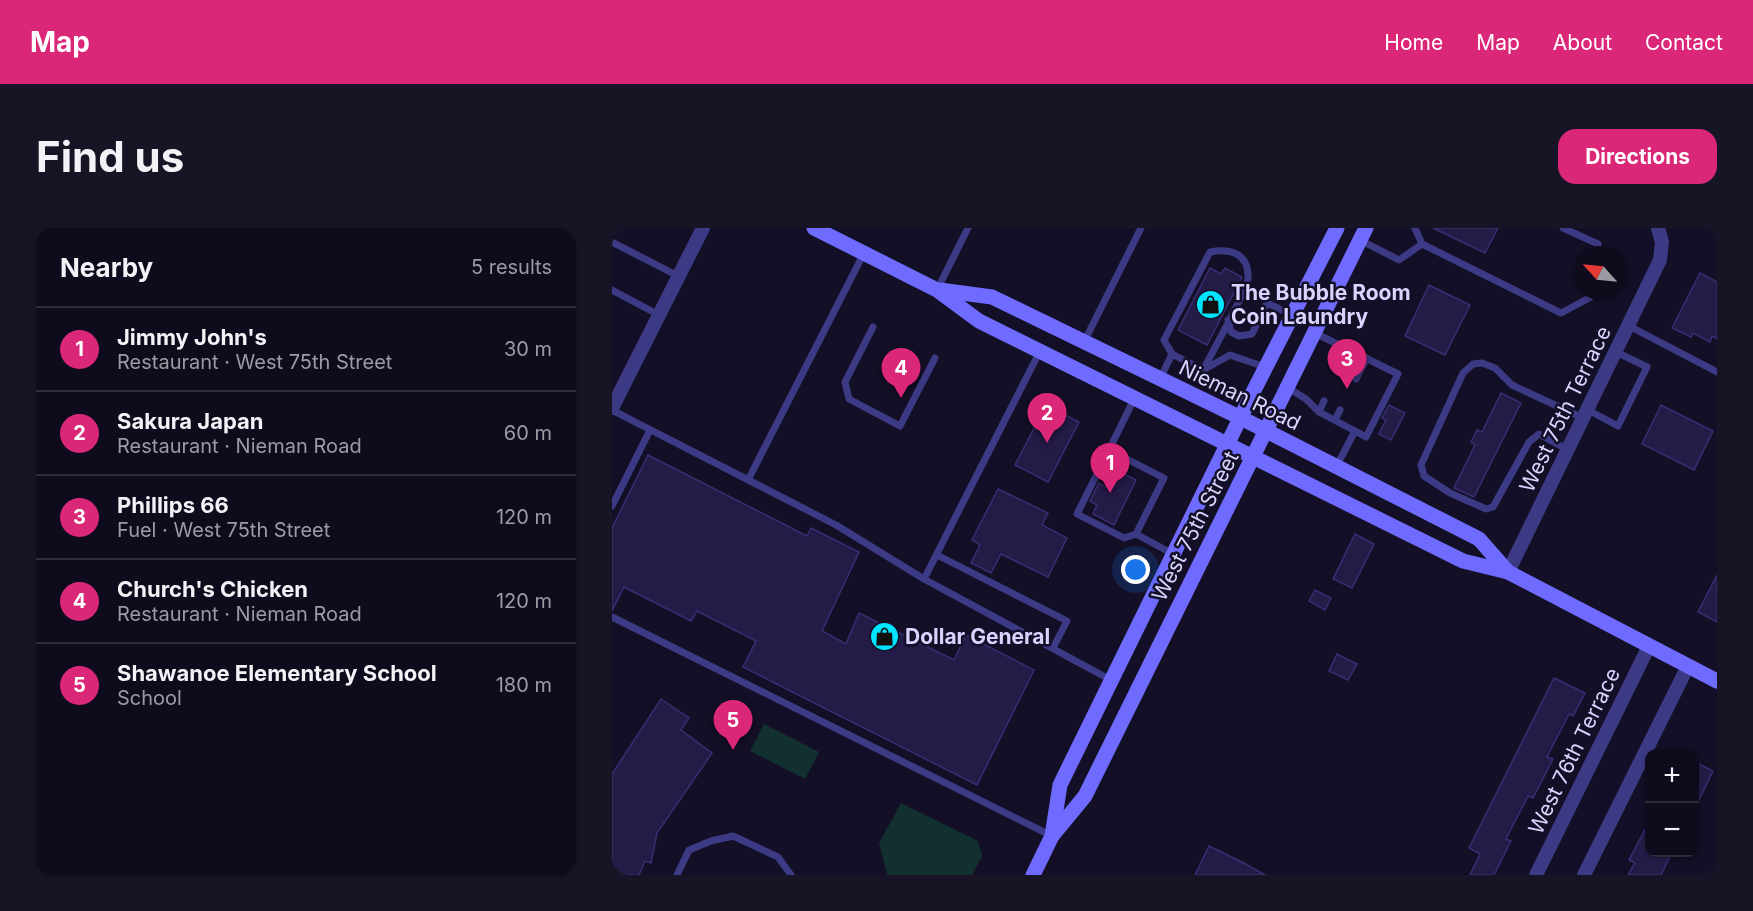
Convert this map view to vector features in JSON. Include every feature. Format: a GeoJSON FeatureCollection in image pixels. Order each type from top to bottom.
{"type":"FeatureCollection","features":[{"type":"Feature","properties":{"kind":"main road","name":"Nieman Road"},"geometry":{"type":"LineString","coordinates":[[814,228],[937,290],[979,321],[1463,561],[1508,572],[1717,681]]}},
{"type":"Feature","properties":{"kind":"main road","name":"West 75th Street"},"geometry":{"type":"LineString","coordinates":[[1052,836],[1060,785],[1265,367],[1337,228]]}},
{"type":"Feature","properties":{"kind":"main road","name":"West 75th Street"},"geometry":{"type":"LineString","coordinates":[[1033,875],[1052,836],[1085,796],[1363,234]]}},
{"type":"Feature","properties":{"kind":"main road","name":"Nieman Road"},"geometry":{"type":"LineString","coordinates":[[937,290],[992,297],[1241,418],[1479,539],[1508,572]]}},
{"type":"Feature","properties":{"kind":"street"},"geometry":{"type":"LineString","coordinates":[[612,409],[703,228]]}},
{"type":"Feature","properties":{"kind":"street","name":"West 75th Terrace"},"geometry":{"type":"LineString","coordinates":[[1508,572],[1660,261],[1662,242],[1658,228]]}},
{"type":"Feature","properties":{"kind":"street","name":"West 76th Terrace"},"geometry":{"type":"LineString","coordinates":[[1536,875],[1649,646]]}},
{"type":"Feature","properties":{"kind":"street"},"geometry":{"type":"LineString","coordinates":[[1584,875],[1688,666]]}},
{"type":"Feature","properties":{"kind":"lane"},"geometry":{"type":"LineString","coordinates":[[937,290],[968,228]]}},
{"type":"Feature","properties":{"kind":"lane"},"geometry":{"type":"LineString","coordinates":[[1084,342],[1141,228]]}},
{"type":"Feature","properties":{"kind":"lane"},"geometry":{"type":"LineString","coordinates":[[1415,228],[1422,244],[1561,313],[1585,300]]}},
{"type":"Feature","properties":{"kind":"lane"},"geometry":{"type":"LineString","coordinates":[[1563,228],[1598,246]]}},
{"type":"Feature","properties":{"kind":"lane"},"geometry":{"type":"LineString","coordinates":[[1363,234],[1399,260],[1422,244]]}},
{"type":"Feature","properties":{"kind":"lane"},"geometry":{"type":"LineString","coordinates":[[612,242],[678,276]]}},
{"type":"Feature","properties":{"kind":"lane"},"geometry":{"type":"LineString","coordinates":[[1235,251],[1245,262],[1248,279],[1203,370],[1172,354],[1164,340],[1210,252],[1235,251]]}},
{"type":"Feature","properties":{"kind":"lane"},"geometry":{"type":"LineString","coordinates":[[748,480],[864,253]]}},
{"type":"Feature","properties":{"kind":"lane"},"geometry":{"type":"LineString","coordinates":[[612,290],[659,315]]}},
{"type":"Feature","properties":{"kind":"lane"},"geometry":{"type":"LineString","coordinates":[[1228,320],[1231,332],[1239,336],[1252,334],[1267,303],[1292,315]]}},
{"type":"Feature","properties":{"kind":"lane"},"geometry":{"type":"LineString","coordinates":[[873,327],[845,382],[849,399],[900,426],[935,358]]}},
{"type":"Feature","properties":{"kind":"lane"},"geometry":{"type":"LineString","coordinates":[[1629,327],[1717,372]]}},
{"type":"Feature","properties":{"kind":"lane"},"geometry":{"type":"LineString","coordinates":[[1288,388],[1306,399],[1319,412],[1366,437],[1398,374],[1315,333]]}},
{"type":"Feature","properties":{"kind":"lane"},"geometry":{"type":"LineString","coordinates":[[1340,370],[1350,350]]}},
{"type":"Feature","properties":{"kind":"lane"},"geometry":{"type":"LineString","coordinates":[[924,579],[1040,351]]}},
{"type":"Feature","properties":{"kind":"lane"},"geometry":{"type":"LineString","coordinates":[[1568,450],[1539,434],[1528,442],[1493,507],[1486,509],[1450,493],[1424,477],[1421,465],[1463,373],[1473,364],[1482,363],[1495,368],[1512,385],[1618,426],[1647,367],[1616,352]]}},
{"type":"Feature","properties":{"kind":"lane"},"geometry":{"type":"LineString","coordinates":[[1160,379],[1172,354]]}},
{"type":"Feature","properties":{"kind":"lane"},"geometry":{"type":"LineString","coordinates":[[1203,370],[1230,355],[1265,367]]}},
{"type":"Feature","properties":{"kind":"lane"},"geometry":{"type":"LineString","coordinates":[[1356,379],[1367,358]]}},
{"type":"Feature","properties":{"kind":"lane"},"geometry":{"type":"LineString","coordinates":[[1109,450],[1164,478],[1136,534],[1124,538],[1077,514],[1135,397]]}},
{"type":"Feature","properties":{"kind":"lane"},"geometry":{"type":"LineString","coordinates":[[1319,412],[1324,401]]}},
{"type":"Feature","properties":{"kind":"lane"},"geometry":{"type":"LineString","coordinates":[[612,409],[836,525],[924,579],[1112,680]]}},
{"type":"Feature","properties":{"kind":"lane"},"geometry":{"type":"LineString","coordinates":[[1335,420],[1340,410]]}},
{"type":"Feature","properties":{"kind":"lane"},"geometry":{"type":"LineString","coordinates":[[612,506],[650,430]]}},
{"type":"Feature","properties":{"kind":"lane"},"geometry":{"type":"LineString","coordinates":[[1336,466],[1355,431]]}},
{"type":"Feature","properties":{"kind":"lane"},"geometry":{"type":"LineString","coordinates":[[1136,534],[1174,554]]}},
{"type":"Feature","properties":{"kind":"lane"},"geometry":{"type":"LineString","coordinates":[[937,555],[1067,621],[1053,648]]}},
{"type":"Feature","properties":{"kind":"lane"},"geometry":{"type":"LineString","coordinates":[[612,617],[1052,836]]}},
{"type":"Feature","properties":{"kind":"lane"},"geometry":{"type":"LineString","coordinates":[[677,875],[689,850],[711,840],[733,836],[778,857],[791,875]]}},
{"type":"Feature","properties":{"kind":"green space"},"geometry":{"type":"Polygon","coordinates":[[[764,724],[819,752],[805,779],[750,751],[764,724]]]}},
{"type":"Feature","properties":{"kind":"green space"},"geometry":{"type":"Polygon","coordinates":[[[901,803],[978,841],[982,856],[972,875],[887,875],[879,843],[901,803]]]}},
{"type":"Feature","properties":{"kind":"building"},"geometry":{"type":"Polygon","coordinates":[[[1433,228],[1498,228],[1485,253],[1433,228]]]}},
{"type":"Feature","properties":{"kind":"building","name":"The Bubble Room Coin Laundry"},"geometry":{"type":"Polygon","coordinates":[[[1210,268],[1221,274],[1225,268],[1242,277],[1207,345],[1178,330],[1210,268]]]}},
{"type":"Feature","properties":{"kind":"building"},"geometry":{"type":"Polygon","coordinates":[[[1700,273],[1717,282],[1717,339],[1712,336],[1710,342],[1693,333],[1691,337],[1672,328],[1700,273]]]}},
{"type":"Feature","properties":{"kind":"building"},"geometry":{"type":"Polygon","coordinates":[[[1429,285],[1470,305],[1445,355],[1405,336],[1429,285]]]}},
{"type":"Feature","properties":{"kind":"building"},"geometry":{"type":"Polygon","coordinates":[[[1501,393],[1521,403],[1474,497],[1454,488],[1475,445],[1471,442],[1477,430],[1482,432],[1501,393]]]}},
{"type":"Feature","properties":{"kind":"building"},"geometry":{"type":"Polygon","coordinates":[[[1046,405],[1079,422],[1048,482],[1015,465],[1046,405]]]}},
{"type":"Feature","properties":{"kind":"building"},"geometry":{"type":"Polygon","coordinates":[[[1389,405],[1405,413],[1391,440],[1379,434],[1386,420],[1382,418],[1389,405]]]}},
{"type":"Feature","properties":{"kind":"building"},"geometry":{"type":"Polygon","coordinates":[[[1661,405],[1713,431],[1694,470],[1642,444],[1661,405]]]}},
{"type":"Feature","properties":{"kind":"building"},"geometry":{"type":"Polygon","coordinates":[[[648,455],[807,536],[811,528],[859,552],[822,631],[846,644],[859,613],[954,660],[966,635],[1034,670],[977,785],[743,667],[756,641],[697,611],[691,621],[624,587],[612,611],[612,528],[648,455]]]}},
{"type":"Feature","properties":{"kind":"building"},"geometry":{"type":"Polygon","coordinates":[[[1115,469],[1136,480],[1114,525],[1093,514],[1097,505],[1090,501],[1099,483],[1106,487],[1115,469]]]}},
{"type":"Feature","properties":{"kind":"building"},"geometry":{"type":"Polygon","coordinates":[[[998,489],[1048,513],[1042,525],[1067,538],[1048,577],[1001,554],[991,573],[971,563],[980,545],[972,540],[998,489]]]}},
{"type":"Feature","properties":{"kind":"building"},"geometry":{"type":"Polygon","coordinates":[[[1355,534],[1374,544],[1352,588],[1333,579],[1355,534]]]}},
{"type":"Feature","properties":{"kind":"building"},"geometry":{"type":"Polygon","coordinates":[[[1717,575],[1717,622],[1698,612],[1717,575]]]}},
{"type":"Feature","properties":{"kind":"building"},"geometry":{"type":"Polygon","coordinates":[[[1315,590],[1331,598],[1325,610],[1309,601],[1315,590]]]}},
{"type":"Feature","properties":{"kind":"building"},"geometry":{"type":"Polygon","coordinates":[[[1337,654],[1357,664],[1348,680],[1329,671],[1337,654]]]}},
{"type":"Feature","properties":{"kind":"building"},"geometry":{"type":"Polygon","coordinates":[[[1554,678],[1585,693],[1573,716],[1569,714],[1547,757],[1553,759],[1533,798],[1528,796],[1506,839],[1511,841],[1494,875],[1470,875],[1480,854],[1469,848],[1554,678]]]}},
{"type":"Feature","properties":{"kind":"building"},"geometry":{"type":"Polygon","coordinates":[[[661,699],[689,718],[681,730],[712,753],[657,833],[651,863],[645,861],[639,875],[612,875],[612,774],[661,699]]]}},
{"type":"Feature","properties":{"kind":"building"},"geometry":{"type":"Polygon","coordinates":[[[1699,764],[1713,771],[1699,800],[1699,764]]]}},
{"type":"Feature","properties":{"kind":"building"},"geometry":{"type":"Polygon","coordinates":[[[1645,830],[1645,857],[1670,857],[1661,875],[1628,875],[1635,863],[1629,860],[1645,830]]]}},
{"type":"Feature","properties":{"kind":"building"},"geometry":{"type":"Polygon","coordinates":[[[1209,846],[1244,863],[1265,875],[1195,875],[1209,846]]]}},
{"type":"Feature","properties":{"kind":"place","name":"The Bubble Room Coin Laundry"},"geometry":{"type":"Point","coordinates":[1210,304]}},
{"type":"Feature","properties":{"kind":"place","name":"Phillips 66"},"geometry":{"type":"Point","coordinates":[1347,389]}},
{"type":"Feature","properties":{"kind":"place","name":"Church's Chicken"},"geometry":{"type":"Point","coordinates":[901,398]}},
{"type":"Feature","properties":{"kind":"place","name":"Sakura Japan"},"geometry":{"type":"Point","coordinates":[1047,443]}},
{"type":"Feature","properties":{"kind":"place","name":"Jimmy John's"},"geometry":{"type":"Point","coordinates":[1110,493]}},
{"type":"Feature","properties":{"kind":"place","name":"Dollar General"},"geometry":{"type":"Point","coordinates":[884,636]}},
{"type":"Feature","properties":{"kind":"place","name":"Shawanoe Elementary School"},"geometry":{"type":"Point","coordinates":[733,750]}}]}
